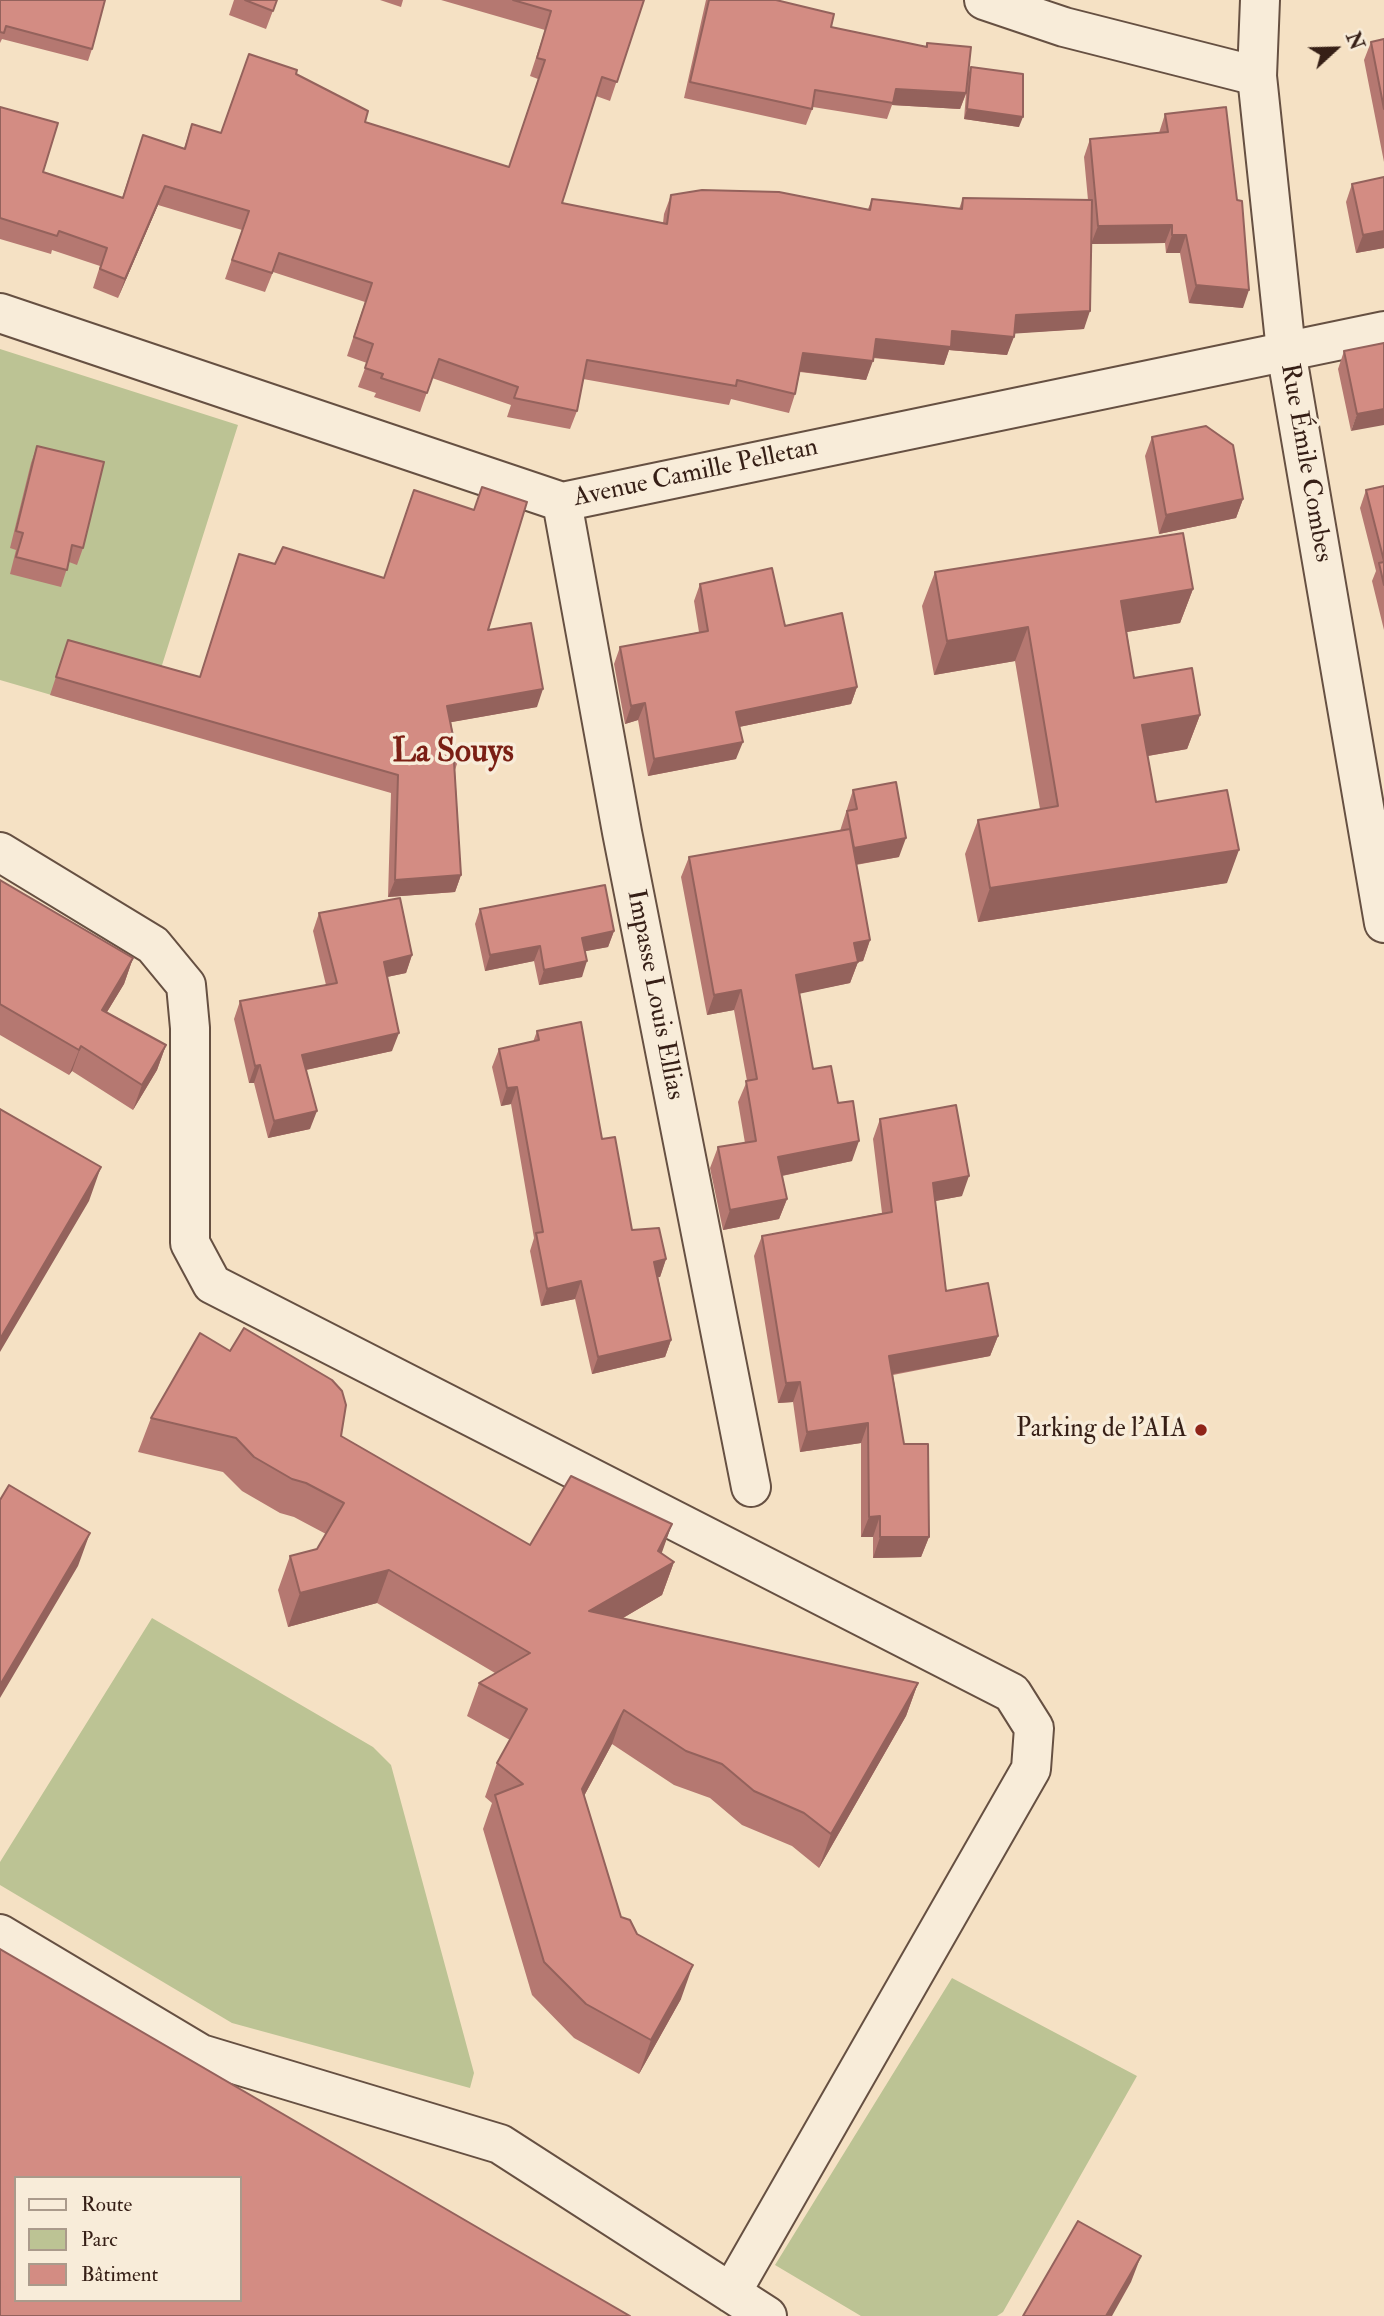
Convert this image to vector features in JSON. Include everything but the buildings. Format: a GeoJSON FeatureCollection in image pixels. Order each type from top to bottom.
{"type":"FeatureCollection","features":[{"type":"Feature","properties":{"kind":"street"},"geometry":{"type":"LineString","coordinates":[[984,0],[1064,27],[1257,76]]}},
{"type":"Feature","properties":{"kind":"street","name":"Rue Émile Combes"},"geometry":{"type":"LineString","coordinates":[[1260,0],[1257,76],[1286,351],[1384,923]]}},
{"type":"Feature","properties":{"kind":"street","name":"Avenue Camille Pelletan"},"geometry":{"type":"LineString","coordinates":[[0,313],[562,502],[1384,331]]}},
{"type":"Feature","properties":{"kind":"street","name":"Impasse Louis Ellias"},"geometry":{"type":"LineString","coordinates":[[562,502],[622,831],[751,1487]]}},
{"type":"Feature","properties":{"kind":"street"},"geometry":{"type":"LineString","coordinates":[[0,852],[153,945],[186,985],[190,1028],[190,1243],[212,1284],[1012,1693],[1034,1728],[1031,1769],[731,2292]]}},
{"type":"Feature","properties":{"kind":"street"},"geometry":{"type":"LineString","coordinates":[[0,1934],[201,2054],[500,2144],[767,2316]]}},
{"type":"Feature","properties":{"kind":"green space"},"geometry":{"type":"Polygon","coordinates":[[[0,349],[238,425],[144,722],[0,680],[0,349]]]}},
{"type":"Feature","properties":{"kind":"green space"},"geometry":{"type":"Polygon","coordinates":[[[152,1618],[373,1747],[391,1765],[474,2073],[470,2088],[232,2023],[0,1885],[0,1862],[152,1618]]]}},
{"type":"Feature","properties":{"kind":"green space"},"geometry":{"type":"Polygon","coordinates":[[[952,1978],[1137,2076],[1003,2312],[997,2316],[861,2316],[775,2265],[952,1978]]]}},
{"type":"Feature","properties":{"kind":"place","name":"Parking de l'AIA"},"geometry":{"type":"Point","coordinates":[1201,1430]}},
{"type":"Feature","properties":{"kind":"district","name":"La Souys"},"geometry":{"type":"Point","coordinates":[453,754]}}]}
